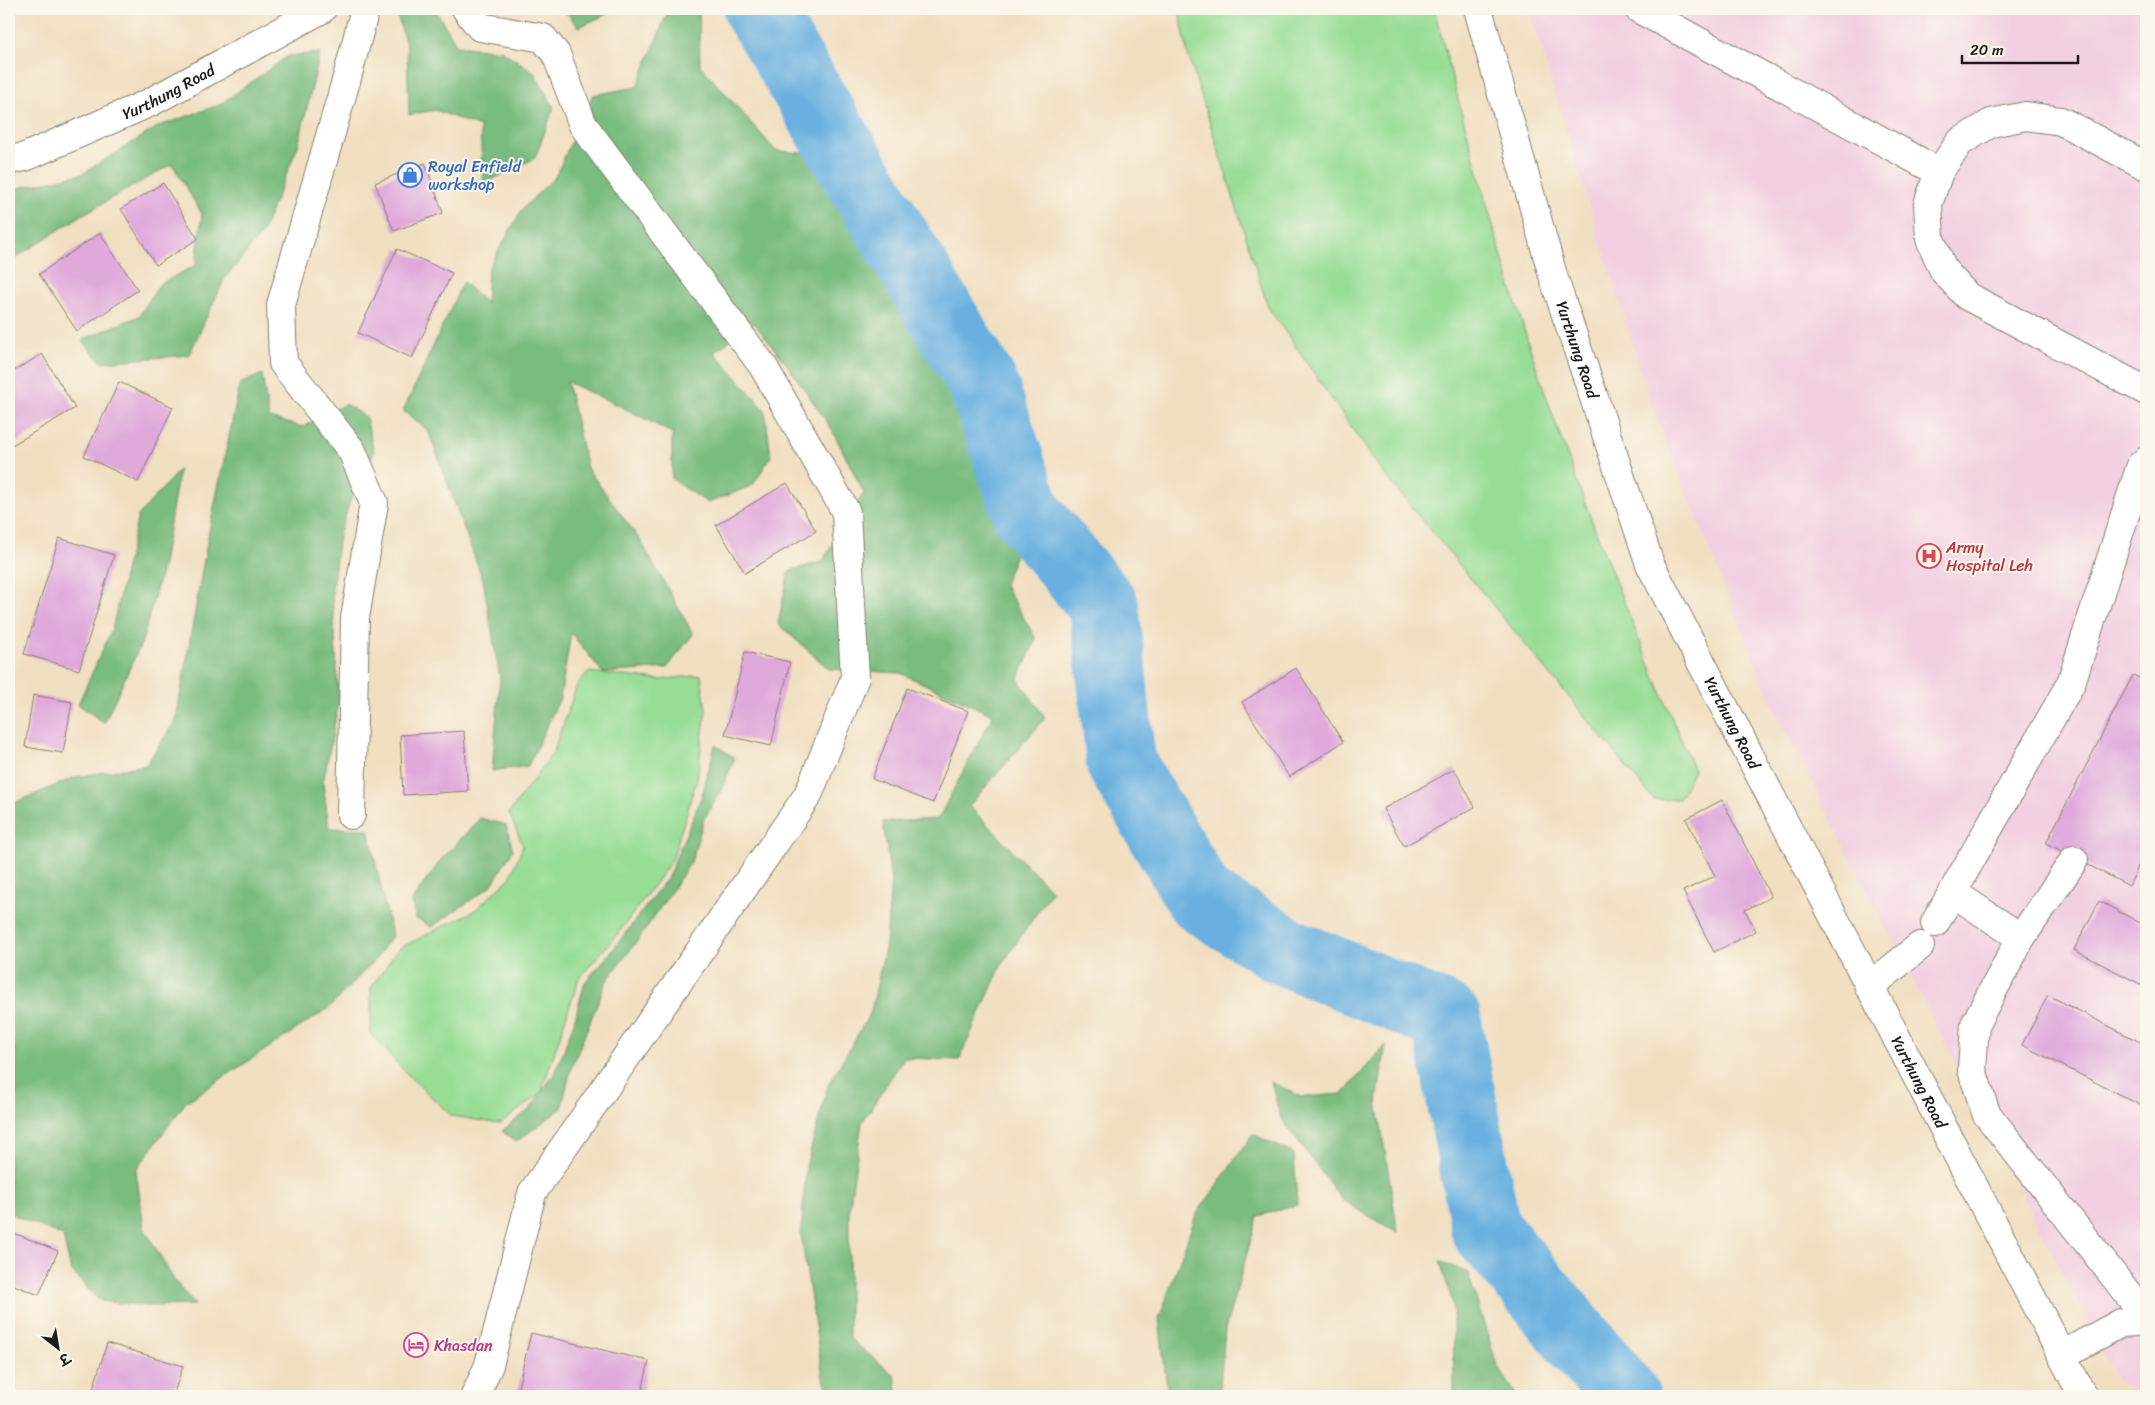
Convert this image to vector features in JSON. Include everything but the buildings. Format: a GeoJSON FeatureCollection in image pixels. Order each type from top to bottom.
{"type":"FeatureCollection","features":[{"type":"Feature","properties":{"kind":"street","name":"Yurthung Road"},"geometry":{"type":"LineString","coordinates":[[9,160],[25,158],[149,103],[322,9]]}},
{"type":"Feature","properties":{"kind":"street"},"geometry":{"type":"LineString","coordinates":[[350,815],[355,618],[374,503],[352,451],[283,363],[281,305],[365,9]]}},
{"type":"Feature","properties":{"kind":"street"},"geometry":{"type":"LineString","coordinates":[[466,9],[480,27],[543,38],[556,54],[583,125],[763,366],[846,512],[855,678],[808,795],[532,1193],[489,1365],[475,1396]]}},
{"type":"Feature","properties":{"kind":"street","name":"Yurthung Road"},"geometry":{"type":"LineString","coordinates":[[1478,9],[1554,279],[1650,564],[2083,1396]]}},
{"type":"Feature","properties":{"kind":"street"},"geometry":{"type":"LineString","coordinates":[[1639,9],[1939,172]]}},
{"type":"Feature","properties":{"kind":"street"},"geometry":{"type":"LineString","coordinates":[[2146,166],[2061,121],[2026,116],[1990,123],[1960,142],[1939,172],[1928,204],[1930,239],[1944,271],[1967,296],[2146,391]]}},
{"type":"Feature","properties":{"kind":"street"},"geometry":{"type":"LineString","coordinates":[[1935,923],[2072,683],[2141,465],[2146,461]]}},
{"type":"Feature","properties":{"kind":"street"},"geometry":{"type":"LineString","coordinates":[[2062,1355],[2121,1323],[2146,1319],[1986,1113],[1972,1070],[1976,1024],[2021,938],[2074,860]]}},
{"type":"Feature","properties":{"kind":"street"},"geometry":{"type":"LineString","coordinates":[[1952,892],[2021,938]]}},
{"type":"Feature","properties":{"kind":"street"},"geometry":{"type":"LineString","coordinates":[[1869,987],[1920,946]]}},
{"type":"Feature","properties":{"kind":"shaded area","name":"Army Hospital Leh"},"geometry":{"type":"Polygon","coordinates":[[[1529,9],[2146,9],[2146,1392],[2119,1384],[1774,708],[1651,405],[1529,9]]]}},
{"type":"Feature","properties":{"kind":"green space"},"geometry":{"type":"Polygon","coordinates":[[[395,9],[435,9],[457,46],[502,51],[533,71],[554,107],[535,158],[483,184],[480,127],[435,110],[409,115],[407,47],[395,9]]]}},
{"type":"Feature","properties":{"kind":"green space"},"geometry":{"type":"Polygon","coordinates":[[[563,9],[606,9],[607,14],[579,27],[563,9]]]}},
{"type":"Feature","properties":{"kind":"green space"},"geometry":{"type":"Polygon","coordinates":[[[669,9],[699,9],[700,65],[776,151],[819,154],[865,254],[919,324],[967,423],[1017,552],[1004,584],[1036,639],[1018,679],[1045,718],[969,806],[1052,891],[1002,964],[959,1060],[904,1058],[862,1122],[849,1210],[849,1338],[895,1376],[898,1396],[831,1396],[823,1377],[801,1235],[806,1167],[828,1085],[871,1012],[886,944],[891,881],[883,822],[938,819],[993,715],[900,673],[829,669],[778,624],[789,571],[822,562],[864,493],[831,428],[791,370],[754,323],[714,352],[765,410],[771,456],[753,485],[708,503],[672,479],[672,433],[622,407],[567,382],[587,468],[640,540],[693,634],[667,668],[603,673],[571,633],[560,698],[528,766],[492,771],[500,678],[483,580],[428,430],[403,411],[463,282],[486,303],[488,269],[523,208],[555,177],[593,95],[637,87],[669,9]]]}},
{"type":"Feature","properties":{"kind":"green space"},"geometry":{"type":"Polygon","coordinates":[[[1179,9],[1434,9],[1499,248],[1544,390],[1578,486],[1615,581],[1694,770],[1679,799],[1654,800],[1381,470],[1268,307],[1187,51],[1179,9]]]}},
{"type":"Feature","properties":{"kind":"green space"},"geometry":{"type":"Polygon","coordinates":[[[320,53],[298,146],[262,233],[224,280],[189,355],[101,362],[82,340],[139,316],[160,284],[196,265],[202,214],[172,164],[82,215],[9,262],[9,190],[82,174],[159,126],[219,105],[288,56],[320,53]]]}},
{"type":"Feature","properties":{"kind":"green space"},"geometry":{"type":"Polygon","coordinates":[[[262,374],[269,418],[303,427],[345,404],[366,417],[374,453],[353,493],[339,534],[332,591],[339,701],[323,783],[329,828],[368,829],[392,936],[378,956],[329,1008],[186,1102],[136,1170],[144,1228],[174,1280],[195,1305],[147,1306],[100,1301],[71,1271],[63,1236],[9,1213],[9,805],[76,777],[146,765],[176,720],[209,531],[240,384],[262,374]]]}},
{"type":"Feature","properties":{"kind":"green space"},"geometry":{"type":"Polygon","coordinates":[[[179,470],[163,564],[142,642],[104,723],[78,704],[112,629],[138,516],[179,470]]]}},
{"type":"Feature","properties":{"kind":"green space"},"geometry":{"type":"Polygon","coordinates":[[[588,672],[659,680],[701,675],[706,709],[697,779],[672,860],[620,931],[579,978],[541,1093],[500,1124],[452,1116],[410,1077],[371,1034],[371,988],[398,949],[474,911],[510,878],[523,846],[509,813],[553,753],[577,685],[588,672]]]}},
{"type":"Feature","properties":{"kind":"green space"},"geometry":{"type":"Polygon","coordinates":[[[715,745],[735,758],[721,790],[704,819],[691,862],[643,933],[606,982],[571,1069],[561,1109],[516,1142],[502,1131],[530,1109],[556,1071],[574,1022],[585,982],[612,951],[668,877],[702,796],[715,745]]]}},
{"type":"Feature","properties":{"kind":"green space"},"geometry":{"type":"Polygon","coordinates":[[[480,818],[506,825],[513,850],[491,886],[432,927],[415,918],[412,900],[441,860],[480,818]]]}},
{"type":"Feature","properties":{"kind":"green space"},"geometry":{"type":"Polygon","coordinates":[[[1386,1044],[1377,1101],[1398,1233],[1342,1200],[1280,1116],[1271,1082],[1301,1097],[1343,1094],[1386,1044]]]}},
{"type":"Feature","properties":{"kind":"green space"},"geometry":{"type":"Polygon","coordinates":[[[1253,1134],[1294,1154],[1297,1205],[1258,1216],[1225,1329],[1219,1396],[1168,1396],[1159,1319],[1196,1215],[1253,1134]]]}},
{"type":"Feature","properties":{"kind":"green space"},"geometry":{"type":"Polygon","coordinates":[[[1440,1261],[1468,1273],[1497,1365],[1517,1396],[1454,1396],[1453,1304],[1440,1261]]]}},
{"type":"Feature","properties":{"kind":"waterway"},"geometry":{"type":"LineString","coordinates":[[758,9],[983,384],[1027,513],[1104,606],[1121,763],[1201,899],[1285,951],[1446,1018],[1486,1230],[1625,1396]]}},
{"type":"Feature","properties":{"kind":"place","name":"Royal Enfield workshop"},"geometry":{"type":"Point","coordinates":[410,175]}},
{"type":"Feature","properties":{"kind":"place","name":"Army Hospital Leh"},"geometry":{"type":"Point","coordinates":[1929,556]}},
{"type":"Feature","properties":{"kind":"place","name":"Khasdan"},"geometry":{"type":"Point","coordinates":[416,1345]}}]}
